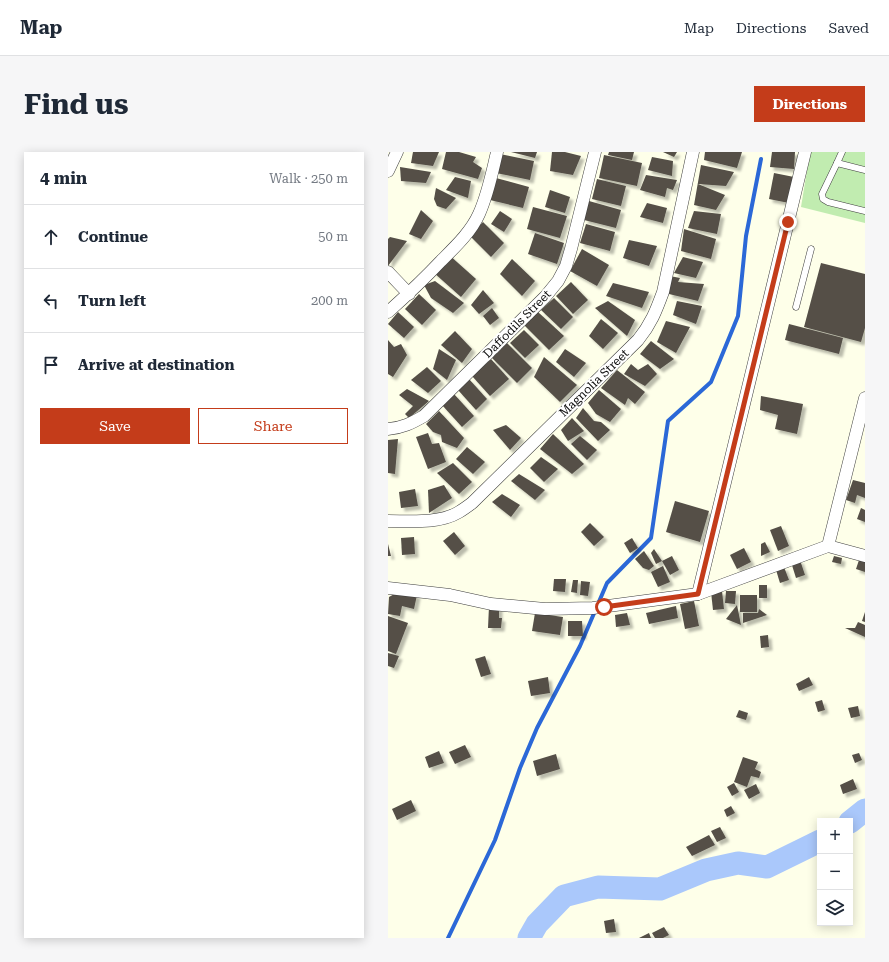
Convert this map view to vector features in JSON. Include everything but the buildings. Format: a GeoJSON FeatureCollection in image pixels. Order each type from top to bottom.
{"type":"FeatureCollection","features":[{"type":"Feature","properties":{"kind":"street"},"geometry":{"type":"LineString","coordinates":[[388,171],[397,152]]}},
{"type":"Feature","properties":{"kind":"street"},"geometry":{"type":"LineString","coordinates":[[388,312],[409,294],[471,228],[479,215],[487,193],[497,152]]}},
{"type":"Feature","properties":{"kind":"street","name":"Daffodils Street"},"geometry":{"type":"LineString","coordinates":[[388,429],[411,424],[424,416],[545,297],[558,281],[566,266],[571,249],[595,152]]}},
{"type":"Feature","properties":{"kind":"street","name":"Magnolia Street"},"geometry":{"type":"LineString","coordinates":[[388,521],[444,518],[459,512],[472,503],[638,340],[649,326],[663,292],[693,152]]}},
{"type":"Feature","properties":{"kind":"street"},"geometry":{"type":"LineString","coordinates":[[698,594],[805,152]]}},
{"type":"Feature","properties":{"kind":"street"},"geometry":{"type":"LineString","coordinates":[[388,272],[409,294]]}},
{"type":"Feature","properties":{"kind":"street"},"geometry":{"type":"LineString","coordinates":[[828,546],[865,398]]}},
{"type":"Feature","properties":{"kind":"street"},"geometry":{"type":"LineString","coordinates":[[388,588],[450,595],[491,604],[545,609],[598,607],[698,594],[828,546],[865,556]]}},
{"type":"Feature","properties":{"kind":"lane"},"geometry":{"type":"LineString","coordinates":[[842,152],[822,194],[823,198],[828,202],[865,211]]}},
{"type":"Feature","properties":{"kind":"lane"},"geometry":{"type":"LineString","coordinates":[[837,163],[865,170]]}},
{"type":"Feature","properties":{"kind":"lane"},"geometry":{"type":"LineString","coordinates":[[796,307],[811,249]]}},
{"type":"Feature","properties":{"kind":"green space"},"geometry":{"type":"Polygon","coordinates":[[[810,152],[865,152],[865,223],[801,207],[810,152]]]}},
{"type":"Feature","properties":{"kind":"waterway"},"geometry":{"type":"LineString","coordinates":[[448,938],[495,840],[520,768],[537,728],[580,646],[607,583],[651,538],[668,421],[711,382],[738,316],[746,236],[761,159]]}},
{"type":"Feature","properties":{"kind":"waterway"},"geometry":{"type":"LineString","coordinates":[[853,820],[865,810]]}},
{"type":"Feature","properties":{"kind":"waterway"},"geometry":{"type":"LineString","coordinates":[[529,938],[537,924],[564,896],[598,887],[660,889],[706,870],[738,863],[767,867],[817,842]]}},
{"type":"Feature","properties":{"kind":"route"},"geometry":{"type":"LineString","coordinates":[[604,607],[698,594],[788,222]]}}]}
